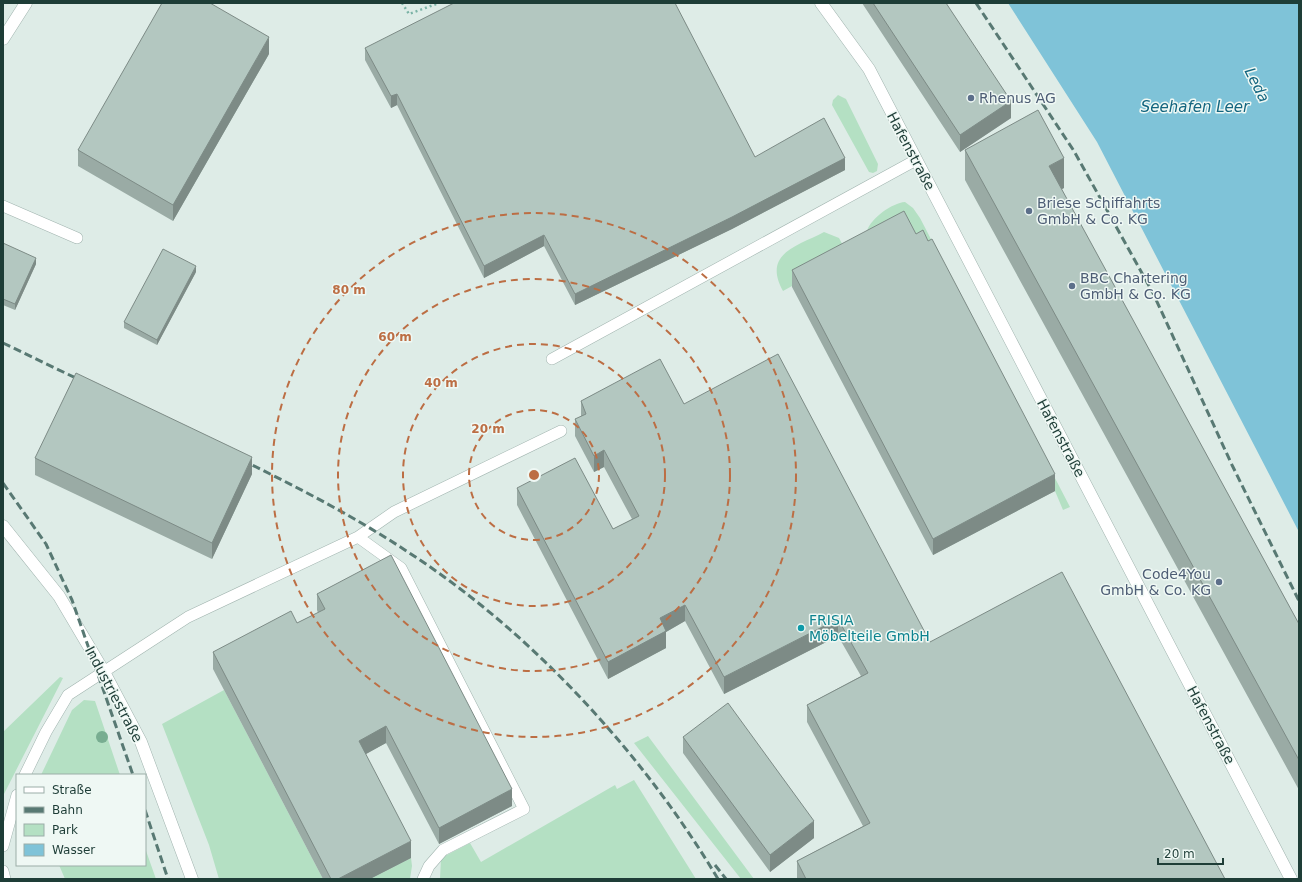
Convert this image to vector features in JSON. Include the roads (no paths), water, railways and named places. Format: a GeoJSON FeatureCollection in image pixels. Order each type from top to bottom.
{"type":"FeatureCollection","features":[{"type":"Feature","properties":{"kind":"street"},"geometry":{"type":"LineString","coordinates":[[3,39],[26,3]]}},
{"type":"Feature","properties":{"kind":"street","name":"Hafenstraße"},"geometry":{"type":"LineString","coordinates":[[821,3],[869,69],[1291,879]]}},
{"type":"Feature","properties":{"kind":"street","name":"Industriestraße"},"geometry":{"type":"LineString","coordinates":[[3,526],[59,596],[104,672],[141,742],[192,879]]}},
{"type":"Feature","properties":{"kind":"lane"},"geometry":{"type":"LineString","coordinates":[[552,359],[916,160]]}},
{"type":"Feature","properties":{"kind":"lane"},"geometry":{"type":"LineString","coordinates":[[3,206],[77,238]]}},
{"type":"Feature","properties":{"kind":"lane"},"geometry":{"type":"LineString","coordinates":[[25,774],[46,732],[68,695],[188,617],[358,537],[394,512],[561,431]]}},
{"type":"Feature","properties":{"kind":"lane"},"geometry":{"type":"LineString","coordinates":[[358,537],[401,568],[524,809],[443,850],[429,866],[423,879]]}},
{"type":"Feature","properties":{"kind":"lane"},"geometry":{"type":"LineString","coordinates":[[3,846],[16,799]]}},
{"type":"Feature","properties":{"kind":"lane"},"geometry":{"type":"LineString","coordinates":[[3,871],[5,879]]}},
{"type":"Feature","properties":{"kind":"water","name":"Seehafen Leer"},"geometry":{"type":"Polygon","coordinates":[[[1008,3],[1299,3],[1299,532],[1097,142],[1008,3]]]}},
{"type":"Feature","properties":{"kind":"railway"},"geometry":{"type":"LineString","coordinates":[[976,3],[1074,151],[1153,293],[1232,465],[1299,601]]}},
{"type":"Feature","properties":{"kind":"railway"},"geometry":{"type":"LineString","coordinates":[[3,343],[84,382]]}},
{"type":"Feature","properties":{"kind":"railway"},"geometry":{"type":"LineString","coordinates":[[242,460],[330,505],[393,542],[459,588],[502,623],[544,661],[584,701],[621,743],[656,787],[689,833],[718,879]]}},
{"type":"Feature","properties":{"kind":"railway"},"geometry":{"type":"LineString","coordinates":[[3,483],[46,544],[72,600],[133,774]]}},
{"type":"Feature","properties":{"kind":"railway"},"geometry":{"type":"LineString","coordinates":[[146,813],[168,879]]}},
{"type":"Feature","properties":{"kind":"railway"},"geometry":{"type":"LineString","coordinates":[[715,865],[726,879]]}},
{"type":"Feature","properties":{"kind":"place","name":"Rhenus AG"},"geometry":{"type":"Point","coordinates":[971,98]}},
{"type":"Feature","properties":{"kind":"place","name":"Briese Schiffahrts GmbH & Co. KG"},"geometry":{"type":"Point","coordinates":[1029,211]}},
{"type":"Feature","properties":{"kind":"place","name":"BBC Chartering GmbH & Co. KG"},"geometry":{"type":"Point","coordinates":[1072,286]}},
{"type":"Feature","properties":{"kind":"place","name":"Code4You GmbH & Co. KG"},"geometry":{"type":"Point","coordinates":[1219,582]}},
{"type":"Feature","properties":{"kind":"place","name":"FRISIA Möbelteile GmbH"},"geometry":{"type":"Point","coordinates":[801,628]}},
{"type":"Feature","properties":{"kind":"water label","name":"Leda"},"geometry":{"type":"Point","coordinates":[1257,85]}}]}
